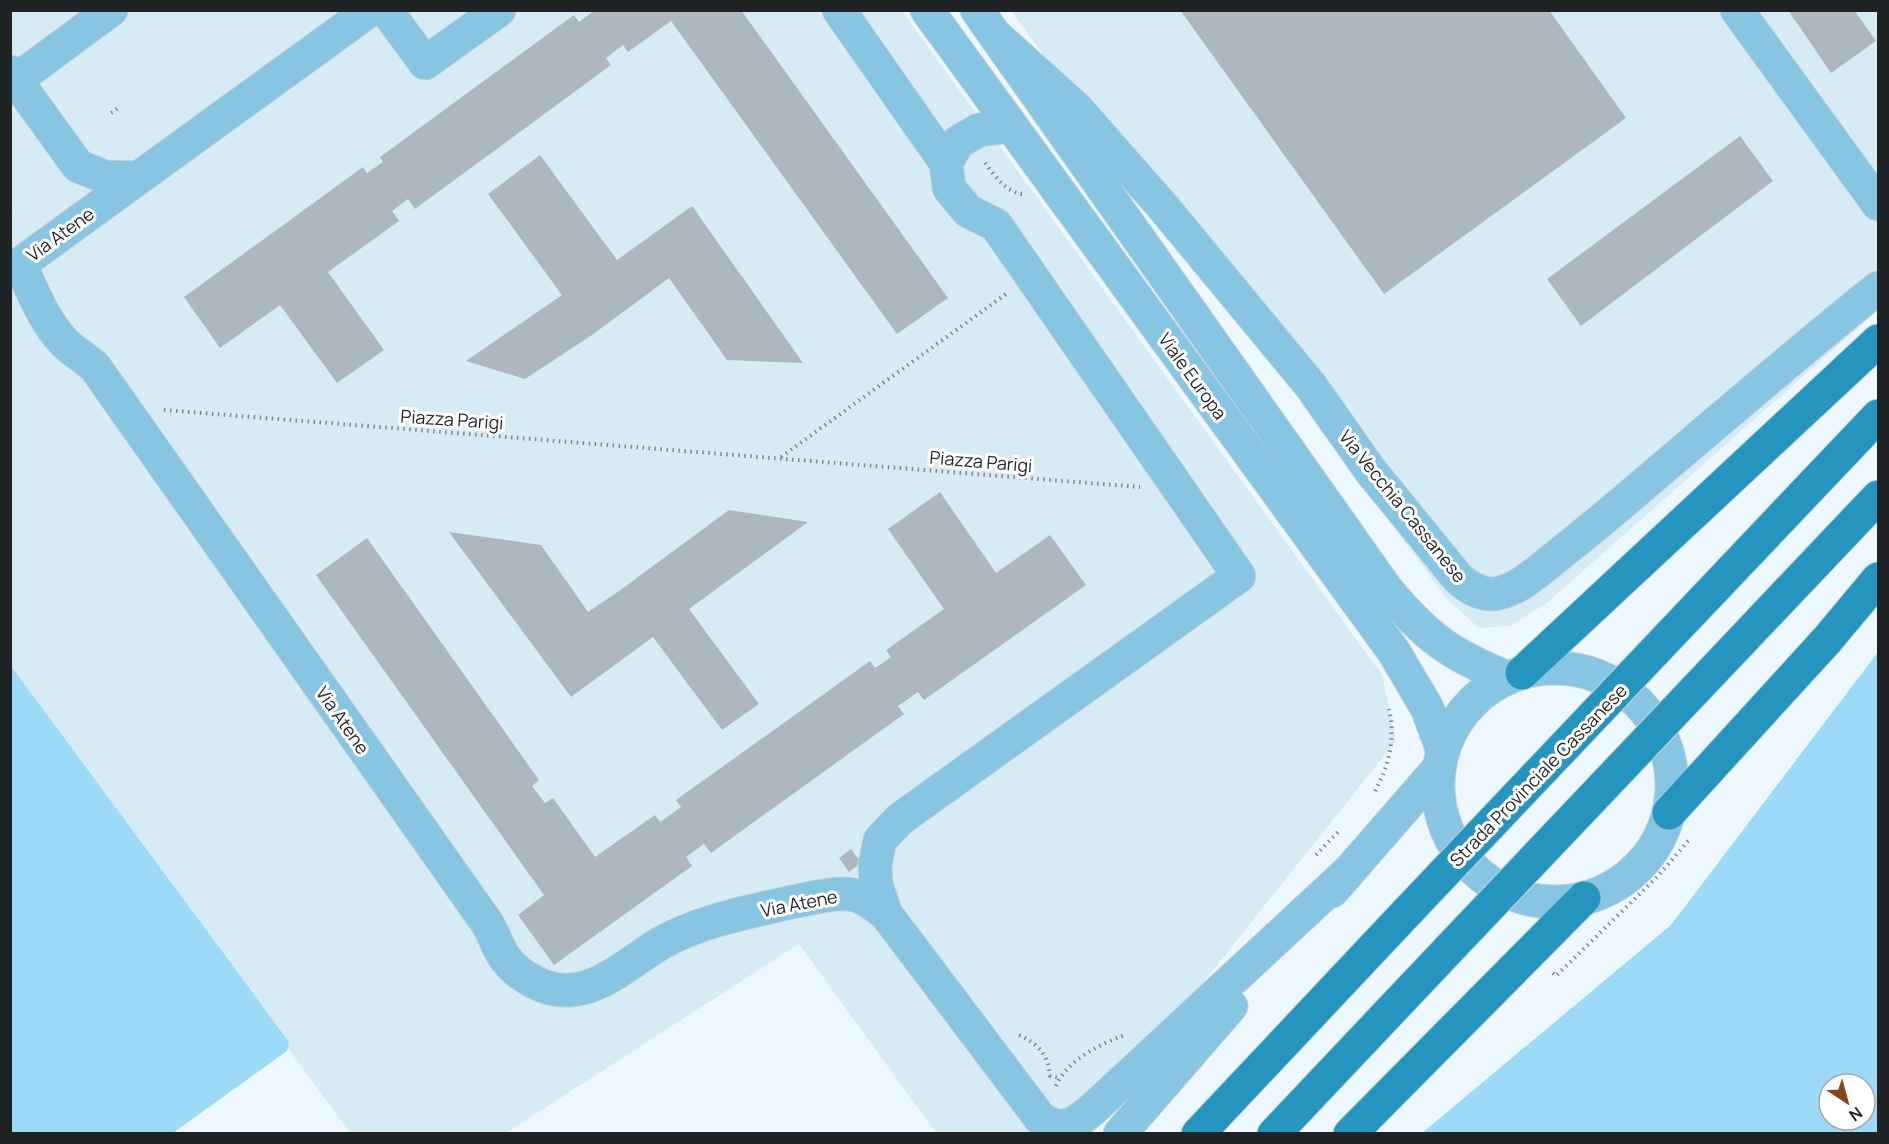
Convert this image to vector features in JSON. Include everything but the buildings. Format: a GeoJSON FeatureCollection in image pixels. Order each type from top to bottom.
{"type":"FeatureCollection","features":[{"type":"Feature","properties":{"kind":"main road"},"geometry":{"type":"LineString","coordinates":[[1515,676],[1878,341]]}},
{"type":"Feature","properties":{"kind":"main road","name":"Strada Provinciale Cassanese"},"geometry":{"type":"LineString","coordinates":[[1198,1134],[1878,416]]}},
{"type":"Feature","properties":{"kind":"main road"},"geometry":{"type":"LineString","coordinates":[[1274,1134],[1878,497]]}},
{"type":"Feature","properties":{"kind":"main road"},"geometry":{"type":"LineString","coordinates":[[1669,813],[1827,640],[1878,579]]}},
{"type":"Feature","properties":{"kind":"main road"},"geometry":{"type":"LineString","coordinates":[[1350,1134],[1584,898]]}},
{"type":"Feature","properties":{"kind":"street"},"geometry":{"type":"LineString","coordinates":[[74,224],[80,193],[78,166],[13,76],[111,10]]}},
{"type":"Feature","properties":{"kind":"street","name":"Via Atene"},"geometry":{"type":"LineString","coordinates":[[370,10],[20,264],[53,328],[64,343],[94,367],[487,923],[503,956],[515,970],[527,979],[553,989],[582,989],[603,982],[662,943],[687,931],[732,917],[815,897],[847,893],[866,899],[886,914],[1033,1110],[1048,1124],[1070,1126],[1094,1108],[1346,874]]}},
{"type":"Feature","properties":{"kind":"street"},"geometry":{"type":"LineString","coordinates":[[386,10],[425,63],[499,10]]}},
{"type":"Feature","properties":{"kind":"street"},"geometry":{"type":"LineString","coordinates":[[839,10],[946,163],[949,188],[969,211],[996,225],[1239,576],[900,819],[880,840],[874,865],[876,885],[886,914]]}},
{"type":"Feature","properties":{"kind":"street","name":"Viale Europa"},"geometry":{"type":"LineString","coordinates":[[927,10],[1394,652],[1427,708],[1441,760]]}},
{"type":"Feature","properties":{"kind":"street"},"geometry":{"type":"LineString","coordinates":[[1737,10],[1878,204]]}},
{"type":"Feature","properties":{"kind":"street","name":"Viale Europa"},"geometry":{"type":"LineString","coordinates":[[986,22],[1387,590],[1431,637],[1467,660],[1515,676]]}},
{"type":"Feature","properties":{"kind":"street","name":"Via Vecchia Cassanese"},"geometry":{"type":"LineString","coordinates":[[986,22],[1077,109],[1164,208],[1311,386],[1370,470],[1406,515],[1458,578],[1467,587],[1477,591],[1488,594],[1501,593],[1525,582],[1593,528],[1878,288]]}},
{"type":"Feature","properties":{"kind":"street"},"geometry":{"type":"LineString","coordinates":[[946,163],[958,142],[979,130],[1011,126]]}},
{"type":"Feature","properties":{"kind":"street"},"geometry":{"type":"LineString","coordinates":[[78,166],[105,177],[138,178]]}},
{"type":"Feature","properties":{"kind":"street"},"geometry":{"type":"LineString","coordinates":[[1547,669],[1583,671],[1617,686],[1636,701],[1652,719],[1668,752],[1672,789],[1669,813],[1663,830],[1655,846],[1632,874],[1602,893],[1552,902],[1519,897],[1476,872],[1465,860],[1448,832],[1439,801],[1441,760],[1452,730],[1481,694],[1515,676],[1547,669]]}},
{"type":"Feature","properties":{"kind":"street"},"geometry":{"type":"LineString","coordinates":[[1120,1134],[1346,874],[1441,760]]}},
{"type":"Feature","properties":{"kind":"path"},"geometry":{"type":"LineString","coordinates":[[111,113],[120,107]]}},
{"type":"Feature","properties":{"kind":"path"},"geometry":{"type":"LineString","coordinates":[[972,134],[982,158],[994,175],[1013,192],[1026,196]]}},
{"type":"Feature","properties":{"kind":"path"},"geometry":{"type":"LineString","coordinates":[[780,458],[1031,276]]}},
{"type":"Feature","properties":{"kind":"path","name":"Piazza Parigi"},"geometry":{"type":"LineString","coordinates":[[122,407],[1180,490]]}},
{"type":"Feature","properties":{"kind":"path"},"geometry":{"type":"LineString","coordinates":[[1372,795],[1382,777],[1390,752],[1392,726],[1388,706]]}},
{"type":"Feature","properties":{"kind":"path"},"geometry":{"type":"LineString","coordinates":[[1556,976],[1657,877],[1694,834]]}},
{"type":"Feature","properties":{"kind":"shaded area"},"geometry":{"type":"Polygon","coordinates":[[[11,11],[902,11],[1382,675],[1396,741],[1083,1133],[936,1133],[799,944],[506,1133],[350,1133],[11,668],[10,211],[182,88],[11,210],[11,11]]]}},
{"type":"Feature","properties":{"kind":"shaded area"},"geometry":{"type":"Polygon","coordinates":[[[1011,11],[1878,11],[1878,310],[1548,602],[1511,626],[1479,628],[1447,599],[1011,11]]]}},
{"type":"Feature","properties":{"kind":"shaded area"},"geometry":{"type":"Polygon","coordinates":[[[1878,652],[1878,1133],[1422,1133],[1671,925],[1878,652]]]}},
{"type":"Feature","properties":{"kind":"shaded area"},"geometry":{"type":"Polygon","coordinates":[[[11,666],[289,1042],[287,1051],[173,1133],[11,1133],[11,666]]]}}]}
